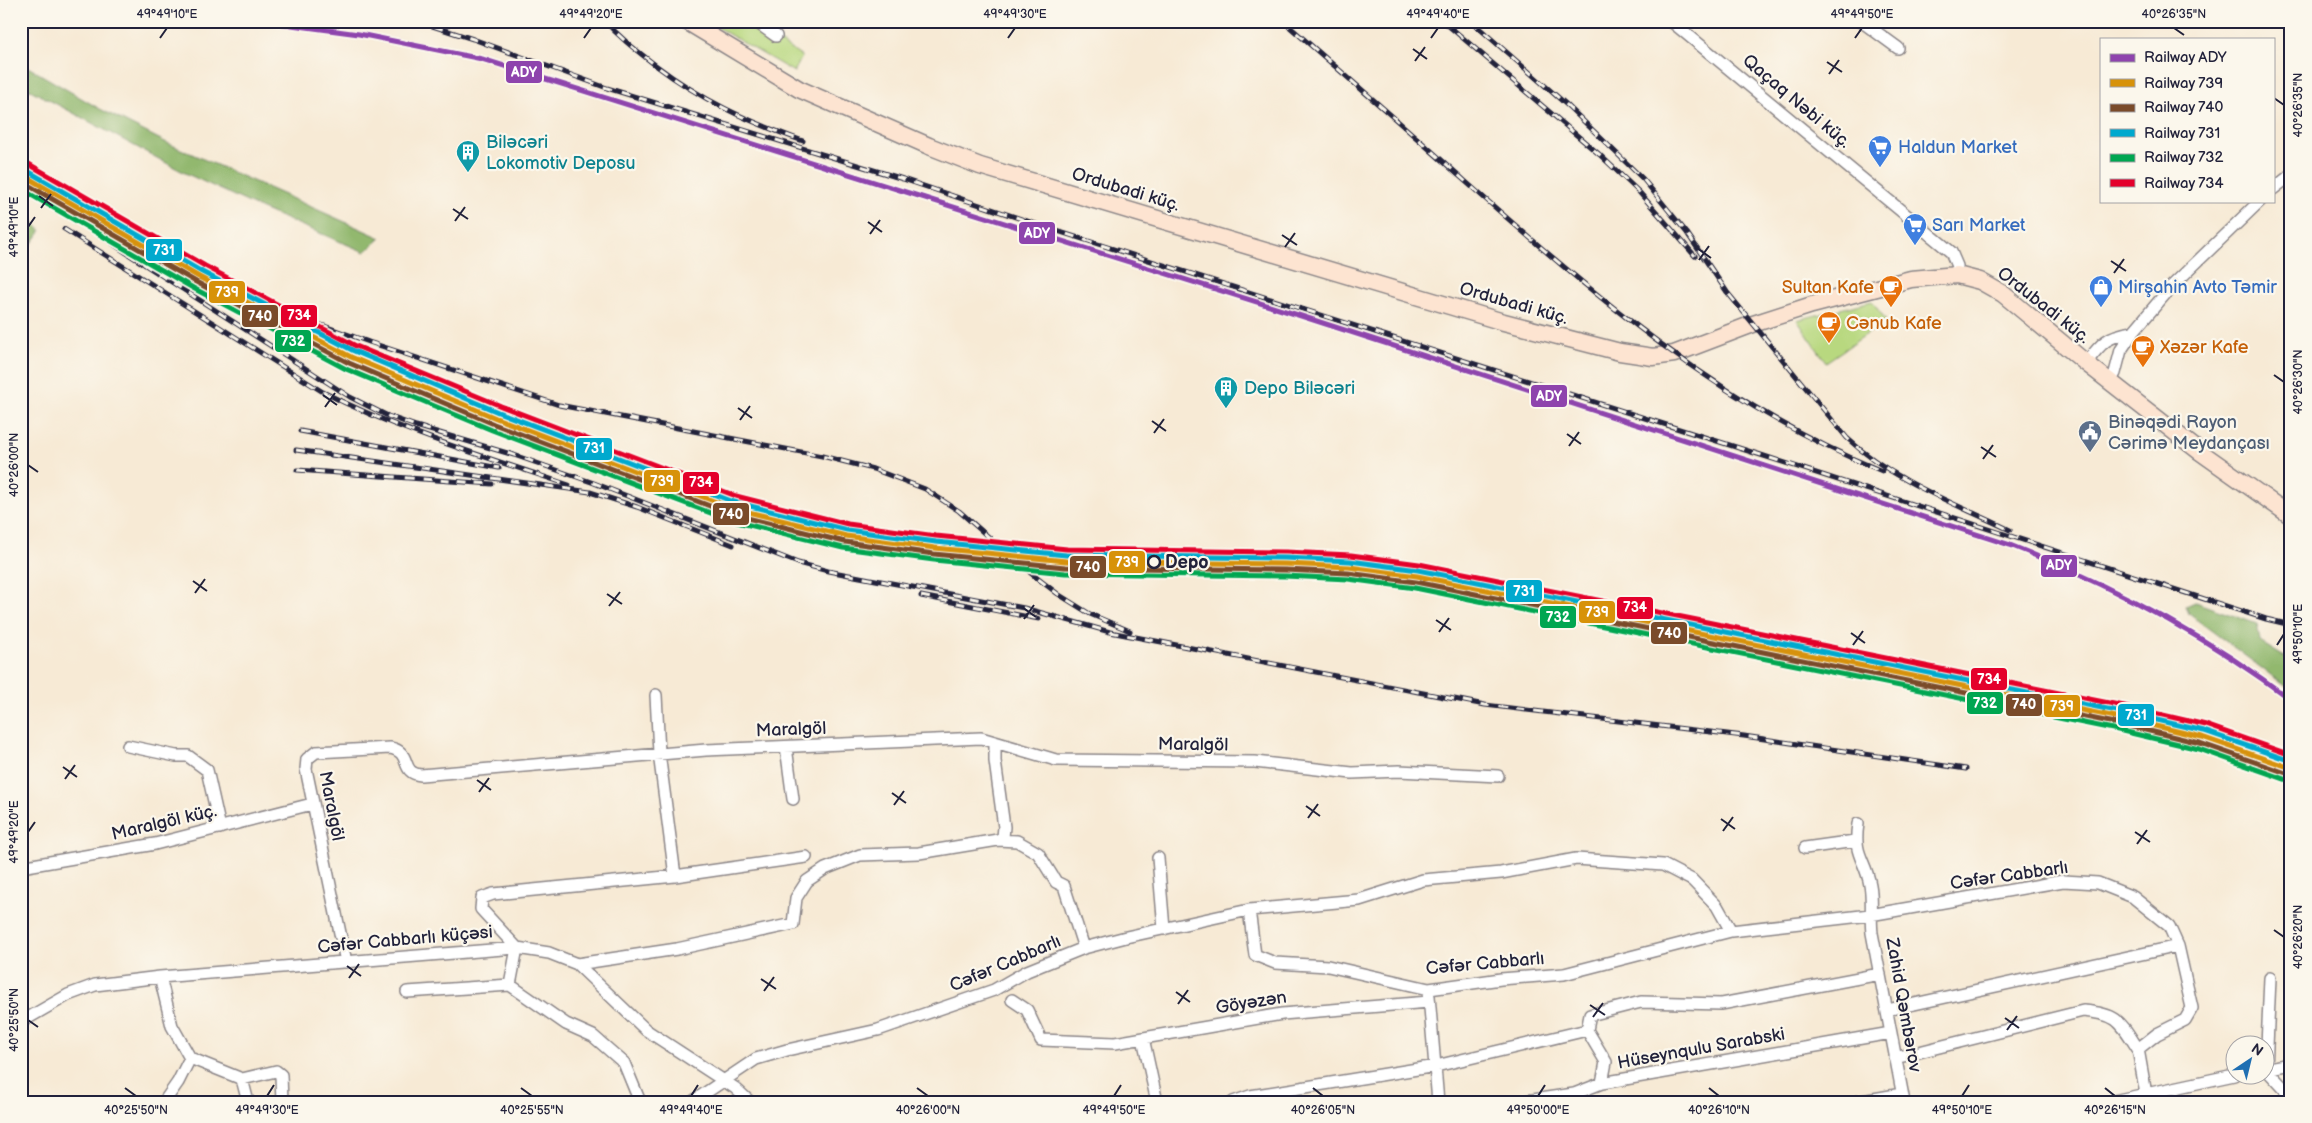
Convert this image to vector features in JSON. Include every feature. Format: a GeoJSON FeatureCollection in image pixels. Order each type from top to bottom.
{"type":"FeatureCollection","features":[{"type":"Feature","properties":{"kind":"main road","name":"Ordubadi küç."},"geometry":{"type":"LineString","coordinates":[[686,21],[799,88],[929,146],[980,166],[1500,321],[1620,352],[1664,357],[1812,305],[1911,279],[1957,275],[1980,280],[2003,294],[2086,363],[2199,451],[2291,516]]}},
{"type":"Feature","properties":{"kind":"street"},"geometry":{"type":"LineString","coordinates":[[755,21],[776,36]]}},
{"type":"Feature","properties":{"kind":"street","name":"Qaçaq Nəbi küç."},"geometry":{"type":"LineString","coordinates":[[1671,21],[1952,252],[1957,266],[1957,275]]}},
{"type":"Feature","properties":{"kind":"street"},"geometry":{"type":"LineString","coordinates":[[1861,21],[1898,48]]}},
{"type":"Feature","properties":{"kind":"street"},"geometry":{"type":"LineString","coordinates":[[2274,189],[2291,175]]}},
{"type":"Feature","properties":{"kind":"street"},"geometry":{"type":"LineString","coordinates":[[2110,382],[2115,373],[2121,350],[2133,332],[2172,286],[2259,202]]}},
{"type":"Feature","properties":{"kind":"street"},"geometry":{"type":"LineString","coordinates":[[2086,363],[2107,339],[2116,335],[2133,332]]}},
{"type":"Feature","properties":{"kind":"street"},"geometry":{"type":"LineString","coordinates":[[656,695],[659,753],[675,876]]}},
{"type":"Feature","properties":{"kind":"street","name":"Maralgöl"},"geometry":{"type":"LineString","coordinates":[[346,962],[306,769],[307,759],[316,752],[390,748],[398,750],[403,754],[408,769],[413,774],[421,775],[659,753],[981,738],[995,744],[1056,760],[1255,762],[1352,773],[1399,771],[1498,776]]}},
{"type":"Feature","properties":{"kind":"street"},"geometry":{"type":"LineString","coordinates":[[995,744],[995,761],[1004,827],[1003,837],[998,840]]}},
{"type":"Feature","properties":{"kind":"street"},"geometry":{"type":"LineString","coordinates":[[128,746],[176,756],[188,756],[201,764],[207,770],[220,828]]}},
{"type":"Feature","properties":{"kind":"street"},"geometry":{"type":"LineString","coordinates":[[786,747],[793,799]]}},
{"type":"Feature","properties":{"kind":"street","name":"Maralgöl küç."},"geometry":{"type":"LineString","coordinates":[[21,867],[155,844],[312,804]]}},
{"type":"Feature","properties":{"kind":"street"},"geometry":{"type":"LineString","coordinates":[[1805,848],[1855,841],[1858,824]]}},
{"type":"Feature","properties":{"kind":"street"},"geometry":{"type":"LineString","coordinates":[[577,964],[676,948],[794,924],[796,898],[807,881],[824,869],[860,855],[920,853],[998,840],[1018,840],[1038,853],[1056,882],[1064,886],[1084,948]]}},
{"type":"Feature","properties":{"kind":"street","name":"Zahid Qəmbərov"},"geometry":{"type":"LineString","coordinates":[[1855,841],[1869,878],[1870,915],[1903,1098]]}},
{"type":"Feature","properties":{"kind":"street"},"geometry":{"type":"LineString","coordinates":[[510,984],[517,948],[481,909],[482,898],[492,894],[675,876],[806,857]]}},
{"type":"Feature","properties":{"kind":"street"},"geometry":{"type":"LineString","coordinates":[[1158,858],[1164,929]]}},
{"type":"Feature","properties":{"kind":"street","name":"Cəfər Cabbarlı"},"geometry":{"type":"LineString","coordinates":[[692,1102],[756,1059],[878,1030],[994,990],[1027,971],[1084,948],[1248,910],[1360,900],[1423,880],[1501,873],[1576,859],[1663,866],[1692,880],[1717,906],[1731,931]]}},
{"type":"Feature","properties":{"kind":"street","name":"Cəfər Cabbarlı"},"geometry":{"type":"LineString","coordinates":[[1248,910],[1255,955],[1275,963],[1328,966],[1429,989],[1501,979],[1564,974],[1731,931],[1870,915],[2063,881],[2098,883],[2133,897],[2169,926],[2178,946],[2192,1008],[2185,1020],[2157,1034],[2138,1049]]}},
{"type":"Feature","properties":{"kind":"street"},"geometry":{"type":"LineString","coordinates":[[1887,1010],[2178,946]]}},
{"type":"Feature","properties":{"kind":"street","name":"Cəfər Cabbarlı küçəsi"},"geometry":{"type":"LineString","coordinates":[[21,1022],[68,995],[95,985],[160,977],[517,948],[549,953],[577,964],[646,1030],[725,1081],[750,1102]]}},
{"type":"Feature","properties":{"kind":"street"},"geometry":{"type":"LineString","coordinates":[[1602,1083],[1606,1062],[1587,1030],[1590,1016],[1641,1002],[1721,1004],[1880,974]]}},
{"type":"Feature","properties":{"kind":"street"},"geometry":{"type":"LineString","coordinates":[[160,977],[172,1026],[190,1058],[242,1078],[276,1071],[281,1074],[282,1102]]}},
{"type":"Feature","properties":{"kind":"street"},"geometry":{"type":"LineString","coordinates":[[2267,1036],[2270,978]]}},
{"type":"Feature","properties":{"kind":"street"},"geometry":{"type":"LineString","coordinates":[[406,992],[510,984],[566,1024],[593,1036],[624,1063],[640,1102]]}},
{"type":"Feature","properties":{"kind":"street"},"geometry":{"type":"LineString","coordinates":[[1429,989],[1438,1102]]}},
{"type":"Feature","properties":{"kind":"street","name":"Göyəzən"},"geometry":{"type":"LineString","coordinates":[[1012,1000],[1027,1010],[1041,1040],[1115,1043],[1282,1014],[1429,1002]]}},
{"type":"Feature","properties":{"kind":"street"},"geometry":{"type":"LineString","coordinates":[[1895,1058],[2084,1011],[2102,1012],[2120,1021],[2138,1049],[2146,1094]]}},
{"type":"Feature","properties":{"kind":"street"},"geometry":{"type":"LineString","coordinates":[[1233,1102],[1250,1096],[1436,1066],[1587,1030]]}},
{"type":"Feature","properties":{"kind":"street","name":"Hüseynqulu Sarabski"},"geometry":{"type":"LineString","coordinates":[[1519,1102],[1574,1098],[1602,1083],[1891,1033]]}},
{"type":"Feature","properties":{"kind":"street"},"geometry":{"type":"LineString","coordinates":[[1143,1038],[1157,1102]]}},
{"type":"Feature","properties":{"kind":"street"},"geometry":{"type":"LineString","coordinates":[[164,1102],[178,1082],[190,1058]]}},
{"type":"Feature","properties":{"kind":"street"},"geometry":{"type":"LineString","coordinates":[[2274,1067],[2291,1064]]}},
{"type":"Feature","properties":{"kind":"street"},"geometry":{"type":"LineString","coordinates":[[2109,1102],[2224,1077]]}},
{"type":"Feature","properties":{"kind":"street"},"geometry":{"type":"LineString","coordinates":[[242,1078],[248,1102]]}},
{"type":"Feature","properties":{"kind":"street"},"geometry":{"type":"LineString","coordinates":[[2274,1078],[2291,1096]]}},
{"type":"Feature","properties":{"kind":"street"},"geometry":{"type":"LineString","coordinates":[[1856,1102],[1903,1098]]}},
{"type":"Feature","properties":{"kind":"green space"},"geometry":{"type":"Polygon","coordinates":[[[706,21],[750,21],[802,57],[794,72],[706,21]]]}},
{"type":"Feature","properties":{"kind":"green space"},"geometry":{"type":"Polygon","coordinates":[[[21,63],[100,109],[165,142],[381,238],[365,252],[262,209],[185,173],[21,85],[21,63]]]}},
{"type":"Feature","properties":{"kind":"green space"},"geometry":{"type":"Polygon","coordinates":[[[21,211],[30,217],[41,231],[25,252],[21,249],[21,211]]]}},
{"type":"Feature","properties":{"kind":"green space"},"geometry":{"type":"Polygon","coordinates":[[[1872,301],[1886,321],[1826,362],[1797,320],[1872,301]]]}},
{"type":"Feature","properties":{"kind":"green space"},"geometry":{"type":"Polygon","coordinates":[[[2195,602],[2257,624],[2260,642],[2291,661],[2291,690],[2189,614],[2186,606],[2195,602]]]}},
{"type":"Feature","properties":{"kind":"railway"},"geometry":{"type":"LineString","coordinates":[[417,21],[473,39],[607,88],[903,179],[1054,230],[1764,456],[2266,619],[2291,625]]}},
{"type":"Feature","properties":{"kind":"railway"},"geometry":{"type":"LineString","coordinates":[[605,21],[635,49],[690,89],[743,117],[803,141]]}},
{"type":"Feature","properties":{"kind":"railway"},"geometry":{"type":"LineString","coordinates":[[1283,21],[1513,223],[1611,306],[1713,381],[1767,415],[1823,445],[1882,471]]}},
{"type":"Feature","properties":{"kind":"railway"},"geometry":{"type":"LineString","coordinates":[[1443,21],[1600,155],[1639,192],[1695,256]]}},
{"type":"Feature","properties":{"kind":"railway"},"geometry":{"type":"LineString","coordinates":[[1471,21],[1568,106],[1643,179],[1687,233],[1727,292],[1847,438],[1884,467],[1904,479],[2010,530]]}},
{"type":"Feature","properties":{"kind":"railway"},"geometry":{"type":"LineString","coordinates":[[51,178],[236,285],[319,324],[369,342],[559,405],[822,456],[873,469],[925,489],[959,511],[1024,568],[1058,594],[1090,614],[1130,631]]}},
{"type":"Feature","properties":{"kind":"railway"},"geometry":{"type":"LineString","coordinates":[[21,187],[46,201],[350,397],[388,416],[514,455],[594,483],[798,563],[828,571],[1024,608],[1110,632],[1485,705],[1744,736],[1966,769]]}},
{"type":"Feature","properties":{"kind":"railway"},"geometry":{"type":"LineString","coordinates":[[64,229],[323,392],[403,428],[542,476]]}},
{"type":"Feature","properties":{"kind":"railway"},"geometry":{"type":"LineString","coordinates":[[300,431],[499,468]]}},
{"type":"Feature","properties":{"kind":"railway"},"geometry":{"type":"LineString","coordinates":[[296,450],[590,492],[637,507],[733,545]]}},
{"type":"Feature","properties":{"kind":"railway"},"geometry":{"type":"LineString","coordinates":[[297,470],[492,484]]}},
{"type":"Feature","properties":{"kind":"railway"},"geometry":{"type":"LineString","coordinates":[[536,474],[569,485]]}},
{"type":"Feature","properties":{"kind":"railway"},"geometry":{"type":"LineString","coordinates":[[921,596],[1039,619]]}},
{"type":"Feature","properties":{"kind":"rail line","name":"ADY"},"geometry":{"type":"LineString","coordinates":[[261,21],[359,34],[482,59],[1298,315],[2010,545],[2048,560],[2156,613],[2225,654],[2291,700]]}},
{"type":"Feature","properties":{"kind":"rail line","name":"734"},"geometry":{"type":"LineString","coordinates":[[27,163],[205,266],[356,346],[501,406],[736,496],[848,524],[936,536],[1067,549],[1286,552],[1351,555],[1419,564],[2124,706],[2206,725],[2291,755]]}},
{"type":"Feature","properties":{"kind":"rail line","name":"731"},"geometry":{"type":"LineString","coordinates":[[24,169],[202,272],[354,351],[498,412],[734,502],[847,530],[936,542],[1066,555],[1285,558],[1350,561],[1418,570],[2122,712],[2204,731],[2291,761]]}},
{"type":"Feature","properties":{"kind":"rail line","name":"739"},"geometry":{"type":"LineString","coordinates":[[21,174],[199,277],[351,357],[496,418],[732,508],[846,536],[935,548],[1066,561],[1285,564],[1349,567],[1417,576],[2121,718],[2202,737],[2291,768]]}},
{"type":"Feature","properties":{"kind":"rail line","name":"740"},"geometry":{"type":"LineString","coordinates":[[21,181],[196,282],[349,363],[494,424],[731,514],[845,542],[934,554],[1065,567],[1285,570],[1348,573],[1416,582],[2120,724],[2200,743],[2289,774]]}},
{"type":"Feature","properties":{"kind":"rail line","name":"732"},"geometry":{"type":"LineString","coordinates":[[21,189],[193,288],[346,369],[492,430],[729,520],[843,548],[934,560],[1065,573],[1285,576],[1348,579],[1415,588],[2118,730],[2199,749],[2287,780]]}},
{"type":"Feature","properties":{"kind":"place","name":"Haldun Market"},"geometry":{"type":"Point","coordinates":[1880,168]}},
{"type":"Feature","properties":{"kind":"place","name":"Biləcəri Lokomotiv Deposu"},"geometry":{"type":"Point","coordinates":[468,173]}},
{"type":"Feature","properties":{"kind":"place","name":"Sarı Market"},"geometry":{"type":"Point","coordinates":[1915,246]}},
{"type":"Feature","properties":{"kind":"place","name":"Sultan Kafe"},"geometry":{"type":"Point","coordinates":[1891,308]}},
{"type":"Feature","properties":{"kind":"place","name":"Mirşahin Avto Təmir"},"geometry":{"type":"Point","coordinates":[2101,308]}},
{"type":"Feature","properties":{"kind":"place","name":"Cənub Kafe"},"geometry":{"type":"Point","coordinates":[1829,344]}},
{"type":"Feature","properties":{"kind":"place","name":"Xəzər Kafe"},"geometry":{"type":"Point","coordinates":[2143,368]}},
{"type":"Feature","properties":{"kind":"place","name":"Depo Biləcəri"},"geometry":{"type":"Point","coordinates":[1226,409]}},
{"type":"Feature","properties":{"kind":"place","name":"Binəqədi Rayon Cərimə Meydançası"},"geometry":{"type":"Point","coordinates":[2090,453]}},
{"type":"Feature","properties":{"kind":"place","name":"Depo"},"geometry":{"type":"Point","coordinates":[1154,562]}}]}
